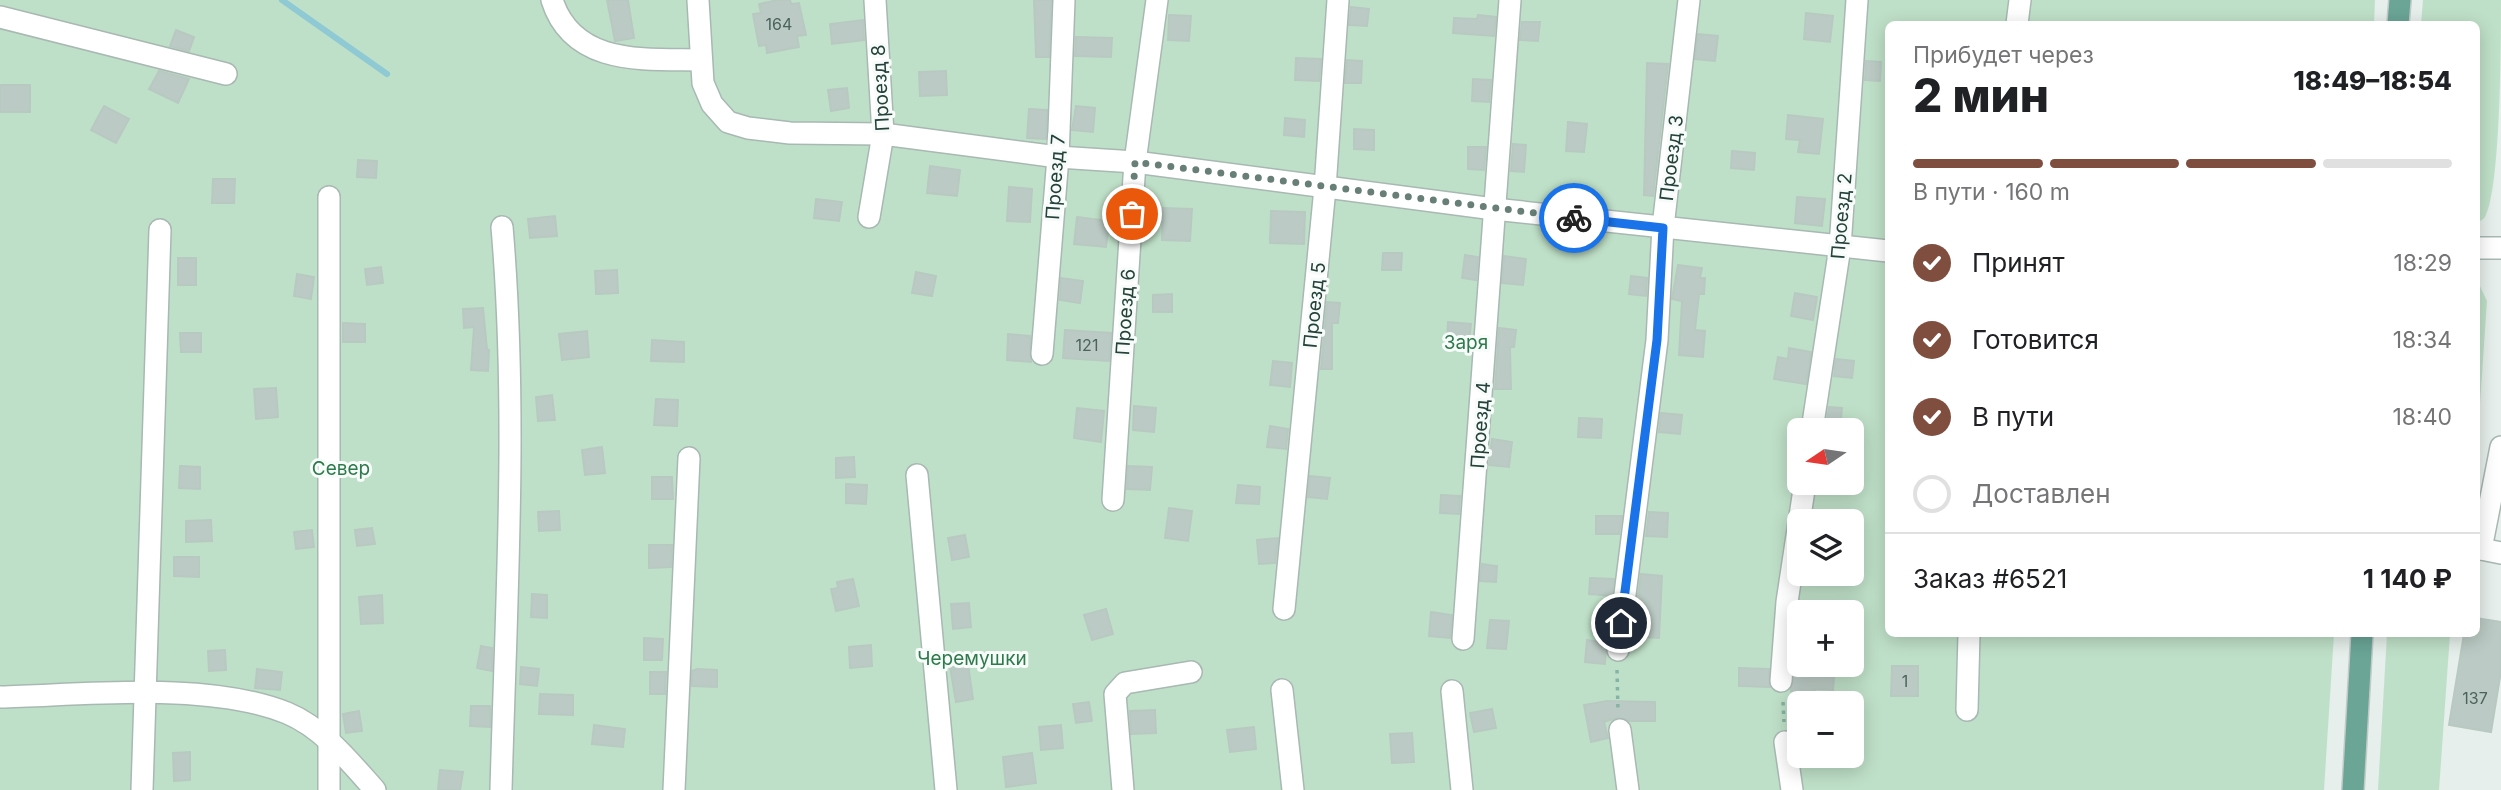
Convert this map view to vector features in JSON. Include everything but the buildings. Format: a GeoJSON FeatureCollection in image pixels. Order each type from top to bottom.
{"type":"FeatureCollection","features":[{"type":"Feature","properties":{"kind":"main road"},"geometry":{"type":"LineString","coordinates":[[2398,21],[2400,0]]}},
{"type":"Feature","properties":{"kind":"main road"},"geometry":{"type":"LineString","coordinates":[[2353,790],[2362,637]]}},
{"type":"Feature","properties":{"kind":"street"},"geometry":{"type":"LineString","coordinates":[[552,0],[557,15],[590,49],[621,57],[700,60]]}},
{"type":"Feature","properties":{"kind":"street"},"geometry":{"type":"LineString","coordinates":[[698,0],[700,60],[704,83],[712,104],[728,122],[748,128],[790,133],[883,134],[1058,157],[1135,162],[1494,209],[1885,251]]}},
{"type":"Feature","properties":{"kind":"street","name":"Проезд 8"},"geometry":{"type":"LineString","coordinates":[[869,217],[883,134],[875,0]]}},
{"type":"Feature","properties":{"kind":"street","name":"Проезд 7"},"geometry":{"type":"LineString","coordinates":[[1042,354],[1058,157],[1064,0]]}},
{"type":"Feature","properties":{"kind":"street","name":"Проезд 6"},"geometry":{"type":"LineString","coordinates":[[1113,500],[1135,162],[1157,0]]}},
{"type":"Feature","properties":{"kind":"street","name":"Проезд 5"},"geometry":{"type":"LineString","coordinates":[[1284,609],[1325,188],[1338,0]]}},
{"type":"Feature","properties":{"kind":"street","name":"Проезд 4"},"geometry":{"type":"LineString","coordinates":[[1463,639],[1510,0]]}},
{"type":"Feature","properties":{"kind":"street","name":"Проезд 3"},"geometry":{"type":"LineString","coordinates":[[1618,650],[1657,340],[1663,228],[1689,0]]}},
{"type":"Feature","properties":{"kind":"street","name":"Проезд 2"},"geometry":{"type":"LineString","coordinates":[[1814,418],[1840,247],[1857,0]]}},
{"type":"Feature","properties":{"kind":"street"},"geometry":{"type":"LineString","coordinates":[[2017,21],[2020,0]]}},
{"type":"Feature","properties":{"kind":"street"},"geometry":{"type":"LineString","coordinates":[[0,18],[226,74]]}},
{"type":"Feature","properties":{"kind":"street"},"geometry":{"type":"LineString","coordinates":[[329,197],[329,790]]}},
{"type":"Feature","properties":{"kind":"street"},"geometry":{"type":"LineString","coordinates":[[501,790],[510,432],[507,289],[502,227]]}},
{"type":"Feature","properties":{"kind":"street"},"geometry":{"type":"LineString","coordinates":[[142,790],[160,230]]}},
{"type":"Feature","properties":{"kind":"street"},"geometry":{"type":"LineString","coordinates":[[2480,248],[2501,248]]}},
{"type":"Feature","properties":{"kind":"street"},"geometry":{"type":"LineString","coordinates":[[2486,550],[2501,447]]}},
{"type":"Feature","properties":{"kind":"street"},"geometry":{"type":"LineString","coordinates":[[674,790],[689,458]]}},
{"type":"Feature","properties":{"kind":"street"},"geometry":{"type":"LineString","coordinates":[[917,475],[946,790]]}},
{"type":"Feature","properties":{"kind":"street"},"geometry":{"type":"LineString","coordinates":[[1781,681],[1787,602],[1803,495]]}},
{"type":"Feature","properties":{"kind":"street"},"geometry":{"type":"LineString","coordinates":[[1966,710],[1969,637]]}},
{"type":"Feature","properties":{"kind":"street"},"geometry":{"type":"LineString","coordinates":[[1123,790],[1115,694],[1125,683],[1191,672]]}},
{"type":"Feature","properties":{"kind":"street"},"geometry":{"type":"LineString","coordinates":[[1282,690],[1293,790]]}},
{"type":"Feature","properties":{"kind":"street"},"geometry":{"type":"LineString","coordinates":[[1452,691],[1462,790]]}},
{"type":"Feature","properties":{"kind":"street"},"geometry":{"type":"LineString","coordinates":[[0,697],[145,693],[233,699],[288,714],[331,742],[375,790]]}},
{"type":"Feature","properties":{"kind":"street"},"geometry":{"type":"LineString","coordinates":[[1620,730],[1628,790]]}},
{"type":"Feature","properties":{"kind":"street"},"geometry":{"type":"LineString","coordinates":[[1785,742],[1792,790]]}},
{"type":"Feature","properties":{"kind":"path"},"geometry":{"type":"LineString","coordinates":[[1618,650],[1616,689],[1620,730]]}},
{"type":"Feature","properties":{"kind":"path"},"geometry":{"type":"LineString","coordinates":[[1781,681],[1785,742]]}},
{"type":"Feature","properties":{"kind":"green space"},"geometry":{"type":"Polygon","coordinates":[[[0,0],[2375,0],[2374,21],[1885,21],[1885,637],[2334,637],[2324,790],[0,790],[0,0]]]}},
{"type":"Feature","properties":{"kind":"green space"},"geometry":{"type":"Polygon","coordinates":[[[2423,0],[2501,0],[2497,146],[2490,201],[2485,217],[2480,221],[2480,21],[2421,21],[2423,0]]]}},
{"type":"Feature","properties":{"kind":"green space"},"geometry":{"type":"Polygon","coordinates":[[[2480,286],[2487,301],[2480,403],[2480,286]]]}},
{"type":"Feature","properties":{"kind":"green space"},"geometry":{"type":"Polygon","coordinates":[[[2387,637],[2450,637],[2439,790],[2378,790],[2387,637]]]}},
{"type":"Feature","properties":{"kind":"waterway"},"geometry":{"type":"LineString","coordinates":[[282,0],[387,74]]}},
{"type":"Feature","properties":{"kind":"way so far"},"geometry":{"type":"LineString","coordinates":[[1132,214],[1135,162],[1574,218]]}},
{"type":"Feature","properties":{"kind":"route"},"geometry":{"type":"LineString","coordinates":[[1574,218],[1663,228],[1657,340],[1621,623]]}},
{"type":"Feature","properties":{"kind":"park label","name":"Заря"},"geometry":{"type":"Point","coordinates":[1466,342]}},
{"type":"Feature","properties":{"kind":"park label","name":"Север"},"geometry":{"type":"Point","coordinates":[341,468]}},
{"type":"Feature","properties":{"kind":"park label","name":"Черемушки"},"geometry":{"type":"Point","coordinates":[972,658]}}]}
